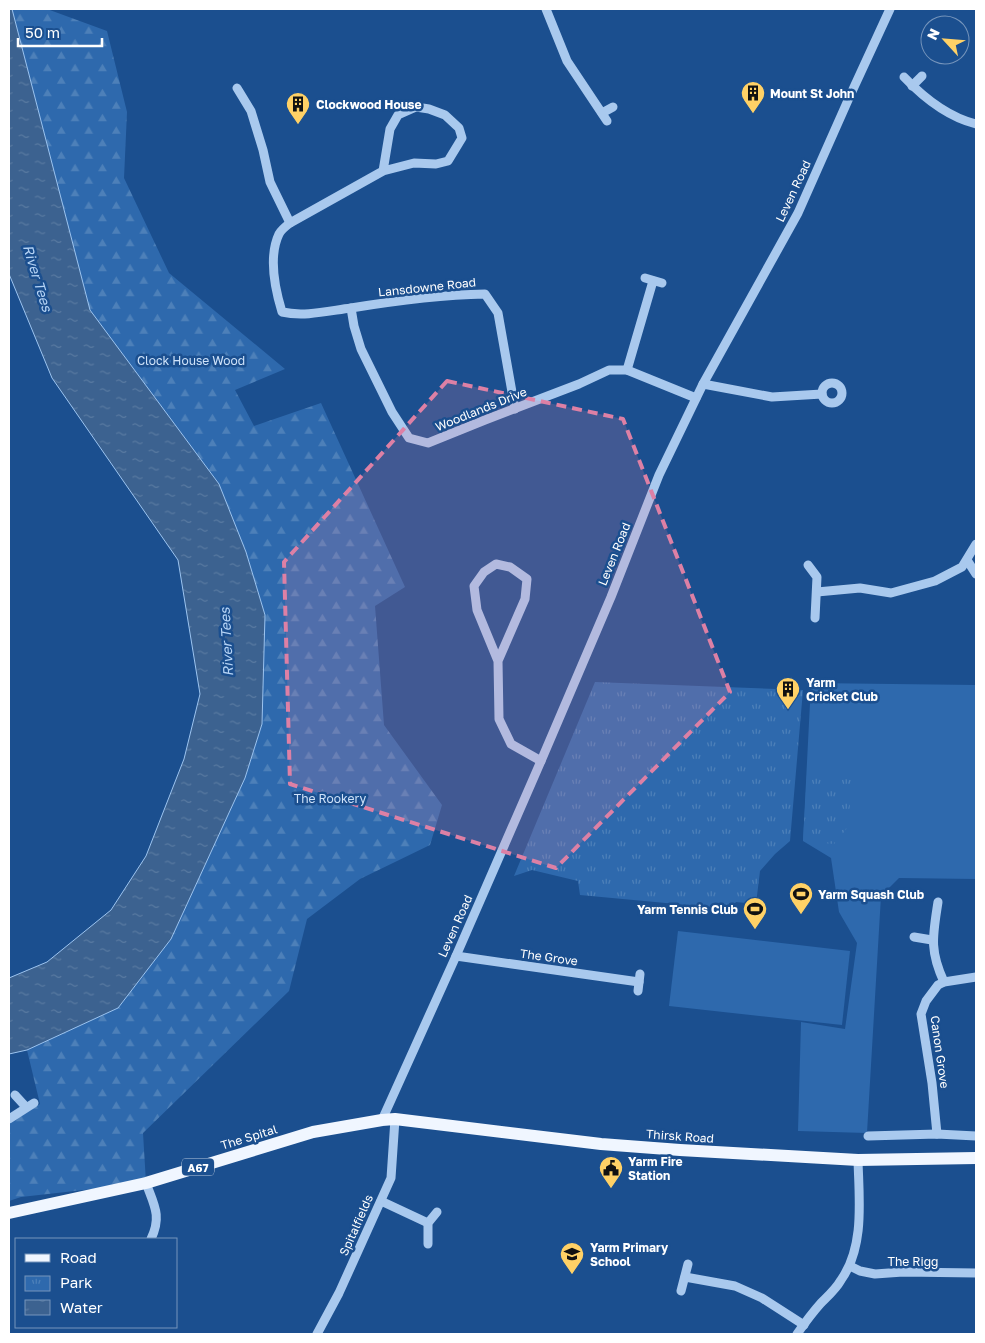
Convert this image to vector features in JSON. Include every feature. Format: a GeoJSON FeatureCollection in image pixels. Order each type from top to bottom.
{"type":"FeatureCollection","features":[{"type":"Feature","properties":{"kind":"main road","name":"Thirsk Road"},"geometry":{"type":"LineString","coordinates":[[389,1119],[611,1145],[858,1160],[976,1158]]}},
{"type":"Feature","properties":{"kind":"main road","name":"The Spital"},"geometry":{"type":"LineString","coordinates":[[9,1213],[146,1183],[313,1132],[389,1119]]}},
{"type":"Feature","properties":{"kind":"street"},"geometry":{"type":"LineString","coordinates":[[546,9],[567,60],[605,117],[614,107]]}},
{"type":"Feature","properties":{"kind":"street","name":"Leven Road"},"geometry":{"type":"LineString","coordinates":[[389,1119],[456,956],[611,597],[659,475],[703,384],[798,213],[890,9]]}},
{"type":"Feature","properties":{"kind":"street"},"geometry":{"type":"LineString","coordinates":[[912,86],[922,76]]}},
{"type":"Feature","properties":{"kind":"street"},"geometry":{"type":"LineString","coordinates":[[904,77],[912,86],[943,111],[976,124]]}},
{"type":"Feature","properties":{"kind":"street"},"geometry":{"type":"LineString","coordinates":[[231,98],[239,90],[251,111],[263,150],[270,182],[290,223],[383,171],[414,163],[436,164],[448,161],[462,138],[459,128],[445,115],[429,109],[416,107],[398,115],[390,129],[383,171]]}},
{"type":"Feature","properties":{"kind":"street","name":"Lansdowne Road"},"geometry":{"type":"LineString","coordinates":[[290,223],[280,233],[274,252],[275,288],[282,312],[292,314],[325,313],[351,308],[468,294],[485,294],[498,313],[515,409]]}},
{"type":"Feature","properties":{"kind":"street"},"geometry":{"type":"LineString","coordinates":[[627,370],[653,281]]}},
{"type":"Feature","properties":{"kind":"street","name":"Woodlands Drive"},"geometry":{"type":"LineString","coordinates":[[351,308],[361,349],[392,412],[409,438],[428,444],[580,384],[609,370],[627,370],[696,398]]}},
{"type":"Feature","properties":{"kind":"street"},"geometry":{"type":"LineString","coordinates":[[703,384],[772,397],[822,394]]}},
{"type":"Feature","properties":{"kind":"street"},"geometry":{"type":"LineString","coordinates":[[817,592],[860,588],[891,593],[935,581],[962,567],[976,544]]}},
{"type":"Feature","properties":{"kind":"street"},"geometry":{"type":"LineString","coordinates":[[967,560],[976,574]]}},
{"type":"Feature","properties":{"kind":"street"},"geometry":{"type":"LineString","coordinates":[[498,661],[524,599],[527,579],[510,567],[496,564],[484,572],[474,586],[477,610],[498,661],[500,719],[510,744],[541,761]]}},
{"type":"Feature","properties":{"kind":"street"},"geometry":{"type":"LineString","coordinates":[[808,565],[816,577],[815,618]]}},
{"type":"Feature","properties":{"kind":"street"},"geometry":{"type":"LineString","coordinates":[[938,902],[932,940],[936,964],[944,982],[976,977]]}},
{"type":"Feature","properties":{"kind":"street"},"geometry":{"type":"LineString","coordinates":[[914,937],[932,940]]}},
{"type":"Feature","properties":{"kind":"street","name":"The Grove"},"geometry":{"type":"LineString","coordinates":[[456,956],[639,982]]}},
{"type":"Feature","properties":{"kind":"street","name":"Canon Grove"},"geometry":{"type":"LineString","coordinates":[[937,1134],[932,1084],[921,1014],[926,1001],[938,985],[944,982]]}},
{"type":"Feature","properties":{"kind":"street"},"geometry":{"type":"LineString","coordinates":[[9,1120],[30,1105],[16,1095]]}},
{"type":"Feature","properties":{"kind":"street","name":"Spitalfields"},"geometry":{"type":"LineString","coordinates":[[317,1334],[339,1293],[391,1178],[389,1119]]}},
{"type":"Feature","properties":{"kind":"street"},"geometry":{"type":"LineString","coordinates":[[868,1136],[937,1134],[976,1136]]}},
{"type":"Feature","properties":{"kind":"street"},"geometry":{"type":"LineString","coordinates":[[797,1334],[840,1282],[850,1266],[857,1245],[858,1160]]}},
{"type":"Feature","properties":{"kind":"street"},"geometry":{"type":"LineString","coordinates":[[146,1183],[156,1210],[157,1227],[152,1238]]}},
{"type":"Feature","properties":{"kind":"street"},"geometry":{"type":"LineString","coordinates":[[381,1201],[428,1223]]}},
{"type":"Feature","properties":{"kind":"street"},"geometry":{"type":"LineString","coordinates":[[428,1244],[428,1223],[437,1212]]}},
{"type":"Feature","properties":{"kind":"street"},"geometry":{"type":"LineString","coordinates":[[681,1291],[688,1264]]}},
{"type":"Feature","properties":{"kind":"street","name":"The Rigg"},"geometry":{"type":"LineString","coordinates":[[850,1266],[860,1271],[875,1274],[903,1272],[976,1273]]}},
{"type":"Feature","properties":{"kind":"street"},"geometry":{"type":"LineString","coordinates":[[685,1277],[735,1286],[762,1298],[804,1325]]}},
{"type":"Feature","properties":{"kind":"highlighted area"},"geometry":{"type":"Polygon","coordinates":[[[447,381],[623,419],[730,692],[556,868],[290,784],[284,562],[447,381]]]}},
{"type":"Feature","properties":{"kind":"green space","name":"The Rookery"},"geometry":{"type":"Polygon","coordinates":[[[12,9],[47,9],[107,31],[127,112],[124,178],[169,273],[285,369],[235,390],[254,426],[321,403],[405,587],[375,606],[384,725],[442,805],[430,845],[360,879],[307,919],[289,991],[143,1133],[146,1183],[21,1197],[9,1201],[9,1123],[40,1104],[27,1050],[118,1008],[171,939],[245,778],[262,724],[265,615],[246,552],[219,484],[90,311],[12,9]]]}},
{"type":"Feature","properties":{"kind":"green space"},"geometry":{"type":"Polygon","coordinates":[[[595,682],[803,690],[790,841],[760,871],[756,904],[736,902],[730,909],[580,895],[578,881],[532,870],[514,876],[595,682]]]}},
{"type":"Feature","properties":{"kind":"green space"},"geometry":{"type":"Polygon","coordinates":[[[811,683],[976,685],[976,879],[899,878],[881,896],[867,1133],[798,1131],[801,1022],[845,1029],[857,943],[839,912],[831,858],[803,841],[811,683]]]}},
{"type":"Feature","properties":{"kind":"green space"},"geometry":{"type":"Polygon","coordinates":[[[807,774],[852,780],[848,827],[834,844],[803,841],[807,774]]]}},
{"type":"Feature","properties":{"kind":"green space"},"geometry":{"type":"Polygon","coordinates":[[[678,931],[850,951],[842,1025],[669,1006],[678,931]]]}},
{"type":"Feature","properties":{"kind":"water","name":"River Tees"},"geometry":{"type":"Polygon","coordinates":[[[9,9],[12,9],[90,310],[219,484],[246,552],[265,615],[262,724],[245,778],[171,939],[118,1008],[27,1050],[9,1054],[9,978],[47,962],[111,910],[146,856],[184,759],[200,694],[178,560],[52,378],[9,274],[9,9]]]}},
{"type":"Feature","properties":{"kind":"place","name":"Mount St John"},"geometry":{"type":"Point","coordinates":[753,114]}},
{"type":"Feature","properties":{"kind":"place","name":"Clockwood House"},"geometry":{"type":"Point","coordinates":[298,125]}},
{"type":"Feature","properties":{"kind":"place","name":"Yarm Cricket Club"},"geometry":{"type":"Point","coordinates":[788,710]}},
{"type":"Feature","properties":{"kind":"place","name":"Yarm Squash Club"},"geometry":{"type":"Point","coordinates":[801,915]}},
{"type":"Feature","properties":{"kind":"place","name":"Yarm Tennis Club"},"geometry":{"type":"Point","coordinates":[755,930]}},
{"type":"Feature","properties":{"kind":"place","name":"Yarm Fire Station"},"geometry":{"type":"Point","coordinates":[611,1189]}},
{"type":"Feature","properties":{"kind":"place","name":"Yarm Primary School"},"geometry":{"type":"Point","coordinates":[572,1275]}},
{"type":"Feature","properties":{"kind":"park label","name":"Clock House Wood"},"geometry":{"type":"Point","coordinates":[191,360]}}]}
